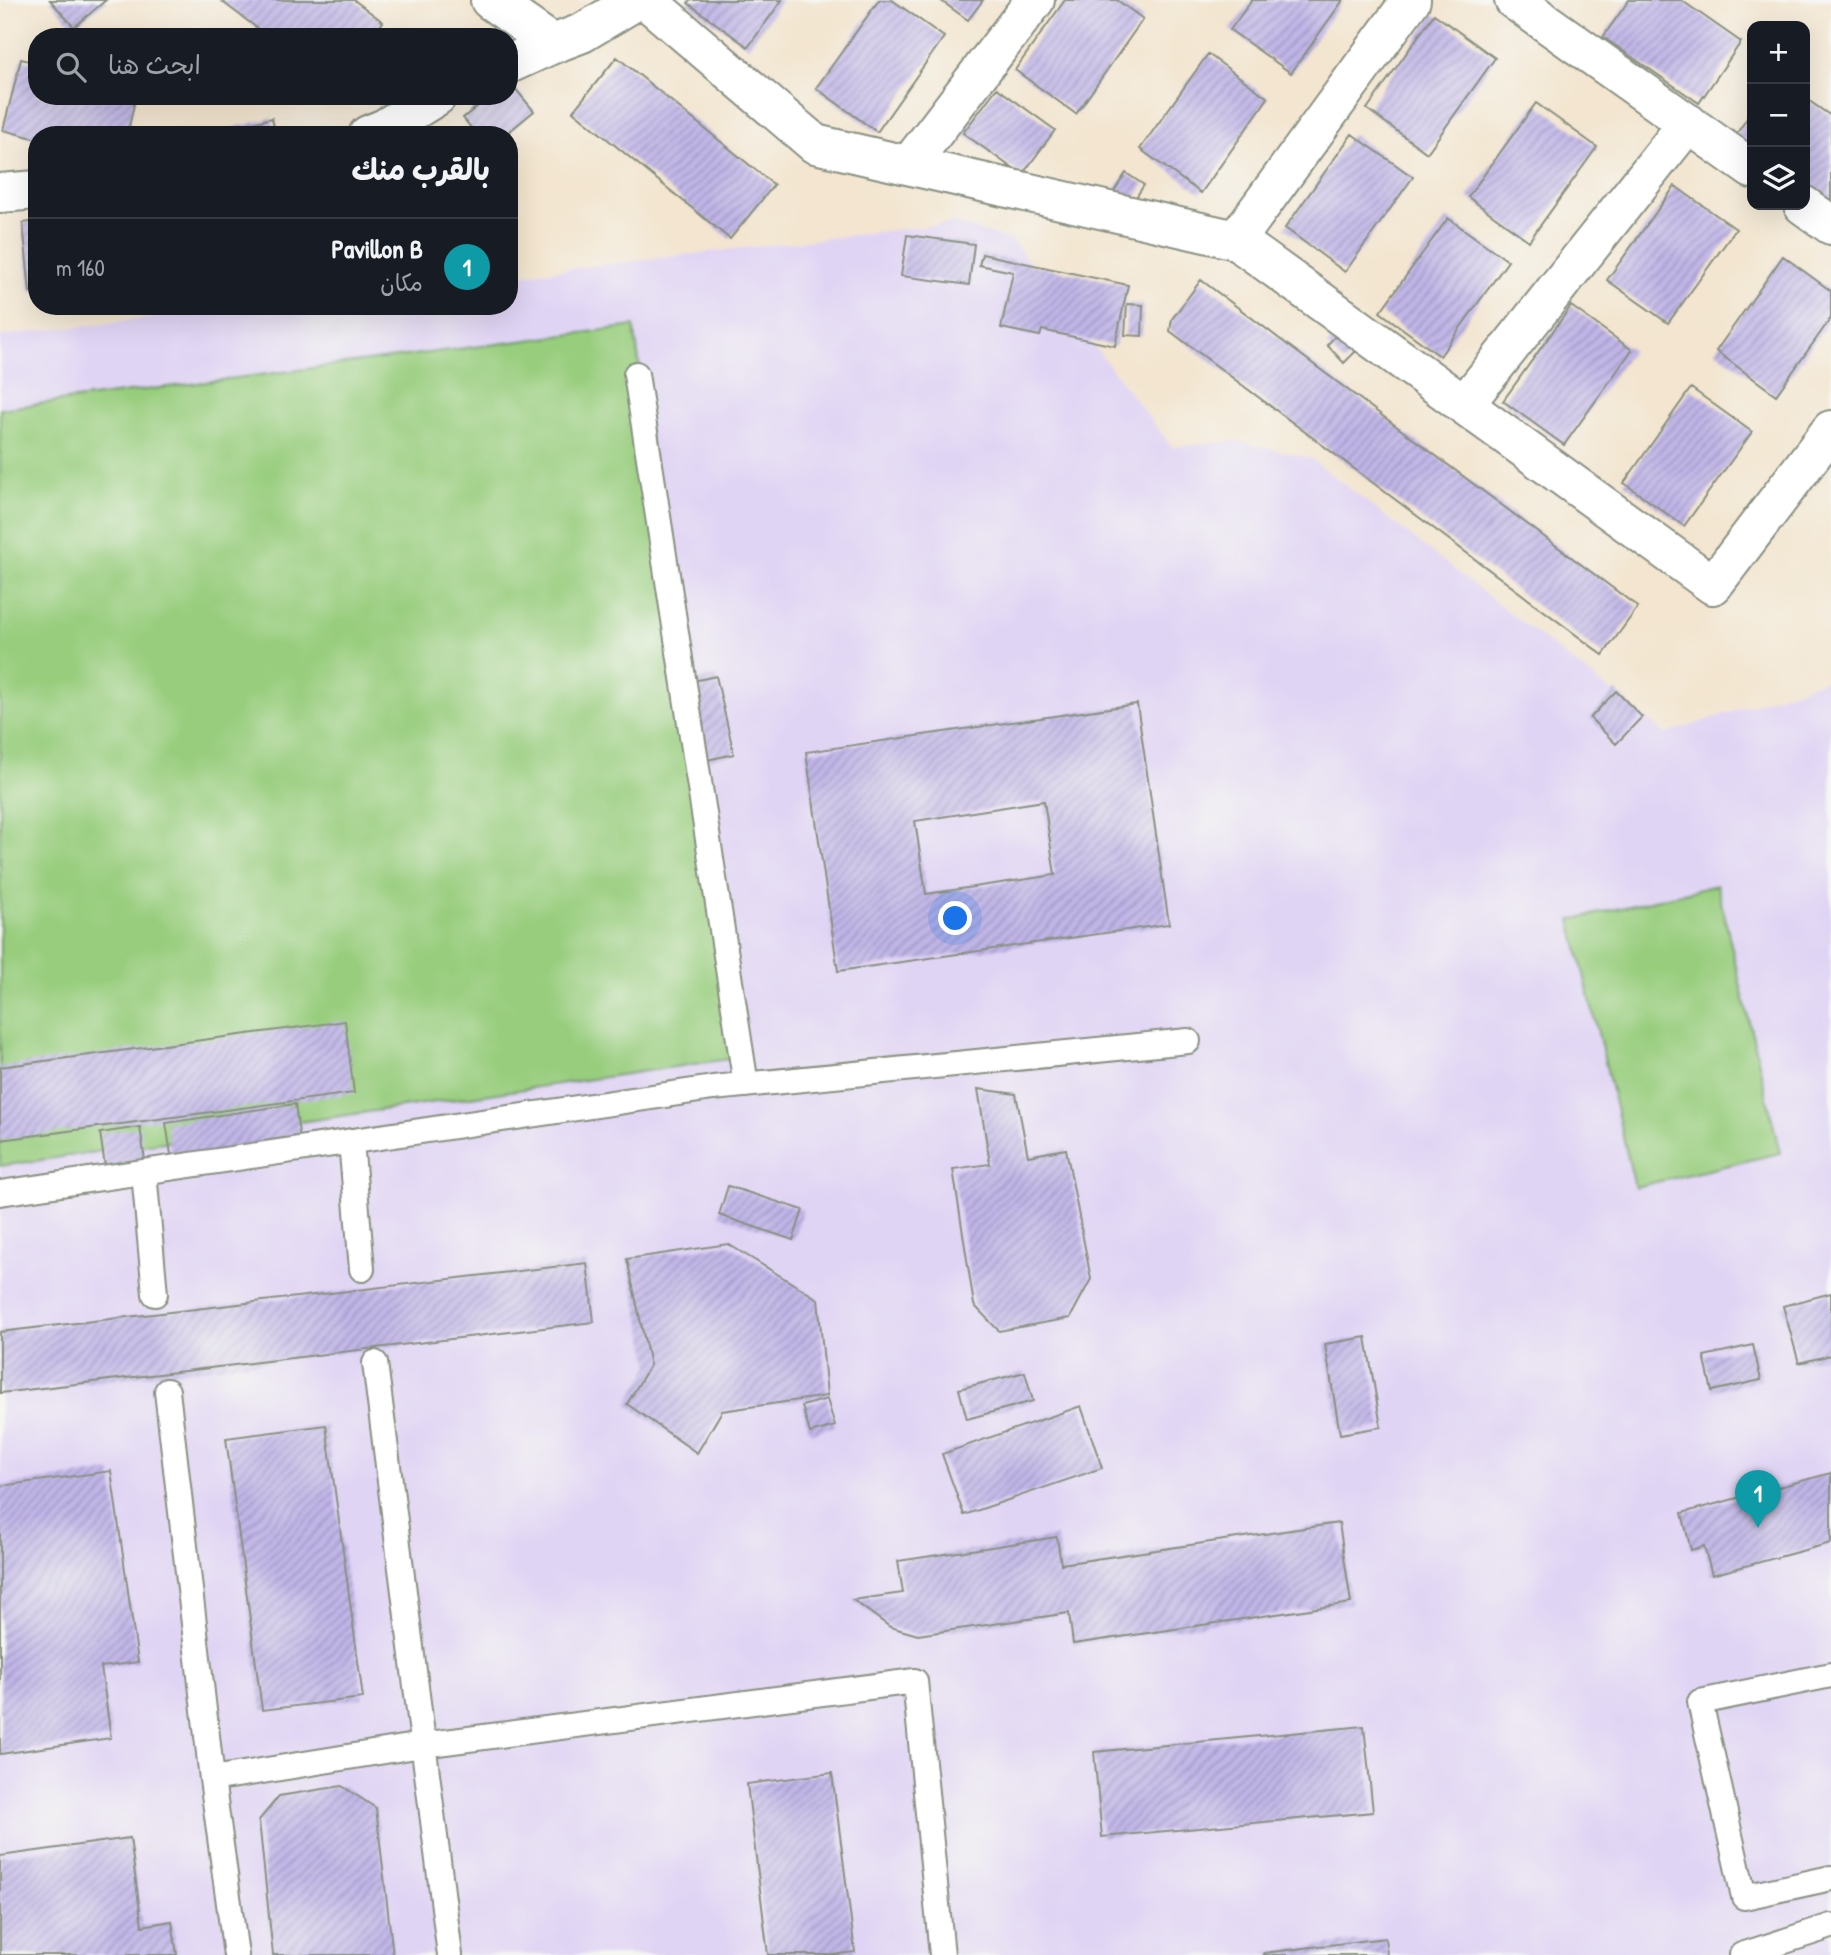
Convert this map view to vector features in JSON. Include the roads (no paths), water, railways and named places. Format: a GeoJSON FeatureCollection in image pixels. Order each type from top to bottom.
{"type":"FeatureCollection","features":[{"type":"Feature","properties":{"kind":"street"},"geometry":{"type":"LineString","coordinates":[[490,0],[553,44]]}},
{"type":"Feature","properties":{"kind":"street"},"geometry":{"type":"LineString","coordinates":[[518,60],[582,33],[637,0]]}},
{"type":"Feature","properties":{"kind":"street"},"geometry":{"type":"LineString","coordinates":[[646,0],[815,144],[1236,240],[1713,585],[1831,430]]}},
{"type":"Feature","properties":{"kind":"street"},"geometry":{"type":"LineString","coordinates":[[909,165],[1035,0]]}},
{"type":"Feature","properties":{"kind":"street"},"geometry":{"type":"LineString","coordinates":[[1236,240],[1411,0]]}},
{"type":"Feature","properties":{"kind":"street"},"geometry":{"type":"LineString","coordinates":[[1514,0],[1747,165]]}},
{"type":"Feature","properties":{"kind":"street"},"geometry":{"type":"LineString","coordinates":[[388,126],[422,105]]}},
{"type":"Feature","properties":{"kind":"street"},"geometry":{"type":"LineString","coordinates":[[1464,405],[1688,123]]}},
{"type":"Feature","properties":{"kind":"street"},"geometry":{"type":"LineString","coordinates":[[0,193],[28,191]]}},
{"type":"Feature","properties":{"kind":"street"},"geometry":{"type":"LineString","coordinates":[[1810,210],[1831,225]]}},
{"type":"Feature","properties":{"kind":"lane"},"geometry":{"type":"LineString","coordinates":[[636,374],[747,1085]]}},
{"type":"Feature","properties":{"kind":"lane"},"geometry":{"type":"LineString","coordinates":[[0,1193],[713,1088],[1188,1041]]}},
{"type":"Feature","properties":{"kind":"lane"},"geometry":{"type":"LineString","coordinates":[[351,1141],[362,1269]]}},
{"type":"Feature","properties":{"kind":"lane"},"geometry":{"type":"LineString","coordinates":[[144,1172],[155,1294]]}},
{"type":"Feature","properties":{"kind":"lane"},"geometry":{"type":"LineString","coordinates":[[375,1363],[450,1955]]}},
{"type":"Feature","properties":{"kind":"lane"},"geometry":{"type":"LineString","coordinates":[[167,1391],[212,1779],[236,1955]]}},
{"type":"Feature","properties":{"kind":"lane"},"geometry":{"type":"LineString","coordinates":[[1831,1675],[1700,1702],[1744,1897],[1831,1878]]}},
{"type":"Feature","properties":{"kind":"lane"},"geometry":{"type":"LineString","coordinates":[[212,1779],[422,1745],[915,1681],[942,1955]]}},
{"type":"Feature","properties":{"kind":"lane"},"geometry":{"type":"LineString","coordinates":[[1742,1955],[1831,1926]]}},
{"type":"Feature","properties":{"kind":"place","name":"Pavillon B"},"geometry":{"type":"Point","coordinates":[1758,1528]}}]}
